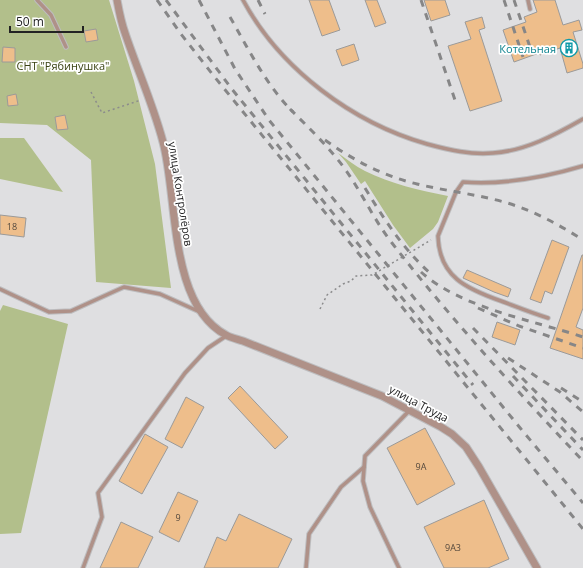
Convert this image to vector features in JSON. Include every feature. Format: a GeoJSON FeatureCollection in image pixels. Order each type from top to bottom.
{"type":"FeatureCollection","features":[{"type":"Feature","properties":{"kind":"street","name":"улица Контролёров"},"geometry":{"type":"LineString","coordinates":[[117,0],[124,32],[149,98],[168,162],[175,232],[191,294],[208,322],[226,336]]}},
{"type":"Feature","properties":{"kind":"street","name":"улица Труда"},"geometry":{"type":"LineString","coordinates":[[226,336],[243,341],[382,396],[452,434],[466,447],[537,568]]}},
{"type":"Feature","properties":{"kind":"lane"},"geometry":{"type":"LineString","coordinates":[[37,0],[51,15],[66,47]]}},
{"type":"Feature","properties":{"kind":"lane"},"geometry":{"type":"LineString","coordinates":[[244,0],[251,14],[276,47],[324,91],[354,113],[392,132],[414,140],[454,150],[476,153],[493,153],[508,151],[531,144],[564,130],[583,119]]}},
{"type":"Feature","properties":{"kind":"lane"},"geometry":{"type":"LineString","coordinates":[[528,0],[530,9]]}},
{"type":"Feature","properties":{"kind":"lane"},"geometry":{"type":"LineString","coordinates":[[548,318],[477,292],[458,281],[446,267],[442,259],[438,244],[438,236],[456,192],[463,182],[480,184],[518,181],[539,178],[583,166]]}},
{"type":"Feature","properties":{"kind":"lane"},"geometry":{"type":"LineString","coordinates":[[0,289],[49,312],[71,310],[124,287],[160,294],[201,312]]}},
{"type":"Feature","properties":{"kind":"lane"},"geometry":{"type":"LineString","coordinates":[[83,568],[102,518],[98,493],[185,373],[208,348],[226,336]]}},
{"type":"Feature","properties":{"kind":"lane"},"geometry":{"type":"LineString","coordinates":[[399,568],[370,507],[363,481],[365,456],[410,410]]}},
{"type":"Feature","properties":{"kind":"lane"},"geometry":{"type":"LineString","coordinates":[[306,568],[309,534],[341,487],[364,468]]}},
{"type":"Feature","properties":{"kind":"path"},"geometry":{"type":"LineString","coordinates":[[91,92],[102,114],[149,98]]}},
{"type":"Feature","properties":{"kind":"path"},"geometry":{"type":"LineString","coordinates":[[320,309],[327,295],[342,284],[351,281],[356,276],[372,275],[438,236]]}},
{"type":"Feature","properties":{"kind":"green space","name":"СНТ \"Рябинушка\""},"geometry":{"type":"Polygon","coordinates":[[[0,0],[109,0],[134,81],[155,164],[171,288],[96,282],[91,160],[47,125],[0,123],[0,0]]]}},
{"type":"Feature","properties":{"kind":"green space"},"geometry":{"type":"Polygon","coordinates":[[[0,138],[24,138],[63,192],[0,179],[0,138]]]}},
{"type":"Feature","properties":{"kind":"green space"},"geometry":{"type":"Polygon","coordinates":[[[338,153],[354,165],[385,180],[448,196],[438,222],[433,229],[410,248],[393,225],[365,181],[361,184],[338,153]]]}},
{"type":"Feature","properties":{"kind":"green space"},"geometry":{"type":"Polygon","coordinates":[[[3,305],[68,324],[21,533],[0,534],[0,311],[3,305]]]}},
{"type":"Feature","properties":{"kind":"building"},"geometry":{"type":"Polygon","coordinates":[[[309,0],[329,0],[340,30],[322,36],[309,0]]]}},
{"type":"Feature","properties":{"kind":"building"},"geometry":{"type":"Polygon","coordinates":[[[365,0],[377,0],[386,23],[375,27],[365,0]]]}},
{"type":"Feature","properties":{"kind":"building"},"geometry":{"type":"Polygon","coordinates":[[[424,0],[445,0],[450,15],[431,21],[424,0]]]}},
{"type":"Feature","properties":{"kind":"building"},"geometry":{"type":"Polygon","coordinates":[[[533,0],[555,0],[563,25],[579,20],[582,30],[573,32],[583,68],[567,73],[560,48],[540,55],[539,53],[514,62],[503,30],[526,22],[524,17],[537,12],[533,0]]]}},
{"type":"Feature","properties":{"kind":"building"},"geometry":{"type":"Polygon","coordinates":[[[482,17],[485,28],[479,30],[502,101],[470,111],[448,46],[471,39],[465,22],[482,17]]]}},
{"type":"Feature","properties":{"kind":"building"},"geometry":{"type":"Polygon","coordinates":[[[96,29],[98,40],[86,42],[84,31],[96,29]]]}},
{"type":"Feature","properties":{"kind":"building"},"geometry":{"type":"Polygon","coordinates":[[[354,44],[359,60],[342,66],[336,50],[354,44]]]}},
{"type":"Feature","properties":{"kind":"building"},"geometry":{"type":"Polygon","coordinates":[[[3,47],[15,48],[15,62],[2,62],[3,47]]]}},
{"type":"Feature","properties":{"kind":"building"},"geometry":{"type":"Polygon","coordinates":[[[16,94],[18,105],[8,106],[7,96],[16,94]]]}},
{"type":"Feature","properties":{"kind":"building"},"geometry":{"type":"Polygon","coordinates":[[[65,115],[68,129],[57,130],[55,117],[65,115]]]}},
{"type":"Feature","properties":{"kind":"building"},"geometry":{"type":"Polygon","coordinates":[[[0,215],[26,218],[24,237],[0,234],[0,215]]]}},
{"type":"Feature","properties":{"kind":"building"},"geometry":{"type":"Polygon","coordinates":[[[552,240],[569,247],[552,294],[545,291],[541,303],[530,299],[552,240]]]}},
{"type":"Feature","properties":{"kind":"building"},"geometry":{"type":"Polygon","coordinates":[[[582,255],[583,308],[576,327],[583,330],[583,359],[550,348],[582,255]]]}},
{"type":"Feature","properties":{"kind":"building"},"geometry":{"type":"Polygon","coordinates":[[[467,270],[511,289],[508,297],[463,278],[467,270]]]}},
{"type":"Feature","properties":{"kind":"building"},"geometry":{"type":"Polygon","coordinates":[[[497,322],[520,330],[515,345],[492,337],[497,322]]]}},
{"type":"Feature","properties":{"kind":"building"},"geometry":{"type":"Polygon","coordinates":[[[240,386],[288,437],[275,449],[228,398],[240,386]]]}},
{"type":"Feature","properties":{"kind":"building"},"geometry":{"type":"Polygon","coordinates":[[[186,397],[204,407],[182,448],[165,439],[186,397]]]}},
{"type":"Feature","properties":{"kind":"building"},"geometry":{"type":"Polygon","coordinates":[[[425,428],[455,484],[417,505],[387,448],[425,428]]]}},
{"type":"Feature","properties":{"kind":"building"},"geometry":{"type":"Polygon","coordinates":[[[145,434],[168,447],[142,494],[119,481],[145,434]]]}},
{"type":"Feature","properties":{"kind":"building"},"geometry":{"type":"Polygon","coordinates":[[[178,492],[198,501],[179,542],[159,532],[178,492]]]}},
{"type":"Feature","properties":{"kind":"building"},"geometry":{"type":"Polygon","coordinates":[[[484,500],[509,559],[488,568],[444,568],[424,527],[484,500]]]}},
{"type":"Feature","properties":{"kind":"building"},"geometry":{"type":"Polygon","coordinates":[[[239,514],[292,539],[278,568],[204,568],[217,537],[226,541],[239,514]]]}},
{"type":"Feature","properties":{"kind":"building"},"geometry":{"type":"Polygon","coordinates":[[[121,522],[153,537],[138,568],[100,568],[121,522]]]}},
{"type":"Feature","properties":{"kind":"railway"},"geometry":{"type":"LineString","coordinates":[[157,0],[213,75],[583,529]]}},
{"type":"Feature","properties":{"kind":"railway"},"geometry":{"type":"LineString","coordinates":[[166,0],[231,88],[473,385]]}},
{"type":"Feature","properties":{"kind":"railway"},"geometry":{"type":"LineString","coordinates":[[199,0],[235,69],[269,120],[583,503]]}},
{"type":"Feature","properties":{"kind":"railway"},"geometry":{"type":"LineString","coordinates":[[258,0],[265,14]]}},
{"type":"Feature","properties":{"kind":"railway"},"geometry":{"type":"LineString","coordinates":[[421,0],[455,100]]}},
{"type":"Feature","properties":{"kind":"railway"},"geometry":{"type":"LineString","coordinates":[[504,0],[523,57]]}},
{"type":"Feature","properties":{"kind":"railway"},"geometry":{"type":"LineString","coordinates":[[514,0],[532,53]]}},
{"type":"Feature","properties":{"kind":"railway"},"geometry":{"type":"LineString","coordinates":[[230,17],[266,79],[283,102],[293,112]]}},
{"type":"Feature","properties":{"kind":"railway"},"geometry":{"type":"LineString","coordinates":[[290,109],[319,138],[339,161],[386,234],[437,299],[509,381],[583,461]]}},
{"type":"Feature","properties":{"kind":"railway"},"geometry":{"type":"LineString","coordinates":[[325,140],[357,161],[392,177],[417,184],[514,205],[545,218],[583,240]]}},
{"type":"Feature","properties":{"kind":"railway"},"geometry":{"type":"LineString","coordinates":[[365,188],[403,244],[431,274]]}},
{"type":"Feature","properties":{"kind":"railway"},"geometry":{"type":"LineString","coordinates":[[421,272],[437,284],[476,304],[583,337]]}},
{"type":"Feature","properties":{"kind":"railway"},"geometry":{"type":"LineString","coordinates":[[478,308],[519,326],[583,348]]}},
{"type":"Feature","properties":{"kind":"railway"},"geometry":{"type":"LineString","coordinates":[[473,328],[583,440]]}},
{"type":"Feature","properties":{"kind":"railway"},"geometry":{"type":"LineString","coordinates":[[508,358],[560,392],[583,412]]}},
{"type":"Feature","properties":{"kind":"railway"},"geometry":{"type":"LineString","coordinates":[[513,376],[583,450]]}},
{"type":"Feature","properties":{"kind":"railway"},"geometry":{"type":"LineString","coordinates":[[561,388],[583,402]]}},
{"type":"Feature","properties":{"kind":"place","name":"Котельная"},"geometry":{"type":"Point","coordinates":[569,48]}}]}
